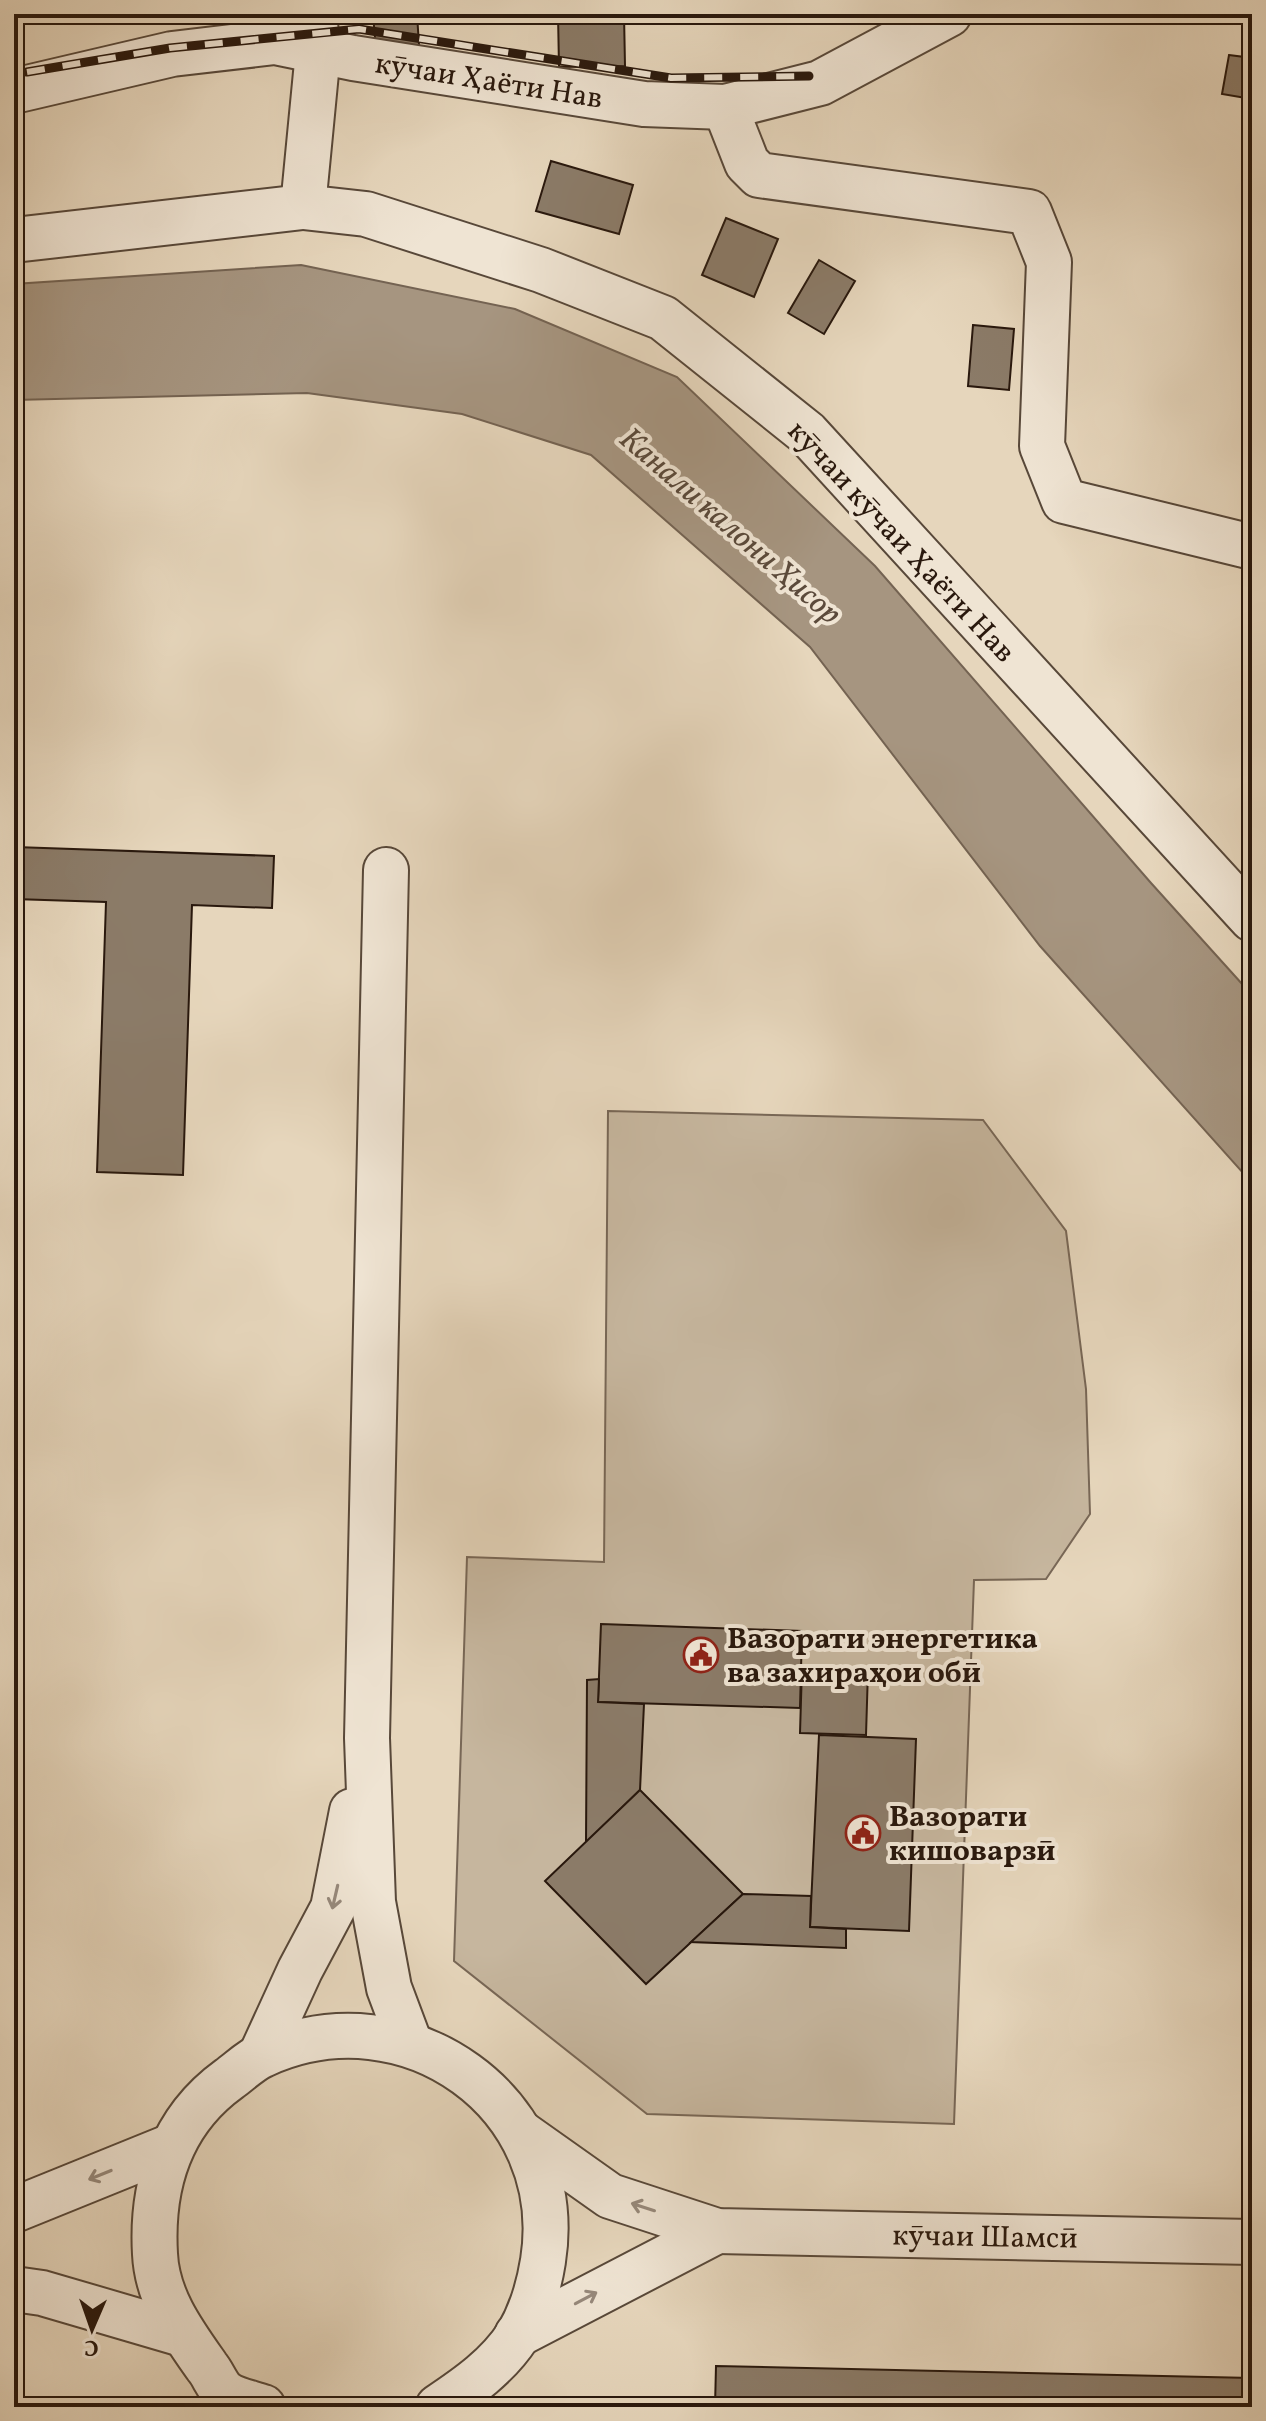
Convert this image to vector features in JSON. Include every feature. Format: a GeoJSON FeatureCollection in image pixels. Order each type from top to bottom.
{"type":"FeatureCollection","features":[{"type":"Feature","properties":{"kind":"street","name":"кӯчаи Ҳаёти Нав"},"geometry":{"type":"LineString","coordinates":[[14,91],[172,54],[275,42],[316,33],[644,104],[725,107],[820,83],[949,14]]}},
{"type":"Feature","properties":{"kind":"street"},"geometry":{"type":"LineString","coordinates":[[14,240],[303,207],[316,33]]}},
{"type":"Feature","properties":{"kind":"street"},"geometry":{"type":"LineString","coordinates":[[725,107],[747,163],[759,175],[1029,212],[1049,262],[1042,446],[1064,501],[1252,547]]}},
{"type":"Feature","properties":{"kind":"street","name":"кӯчаи кӯчаи Ҳаёти Нав"},"geometry":{"type":"LineString","coordinates":[[303,207],[366,214],[541,270],[663,318],[807,433],[1252,919]]}},
{"type":"Feature","properties":{"kind":"street"},"geometry":{"type":"LineString","coordinates":[[386,870],[367,1738],[373,1902],[389,1988],[410,2044]]}},
{"type":"Feature","properties":{"kind":"street"},"geometry":{"type":"LineString","coordinates":[[261,2055],[333,1908],[367,1738]]}},
{"type":"Feature","properties":{"kind":"street","name":"кӯчаи Шамсӣ"},"geometry":{"type":"LineString","coordinates":[[240,2402],[182,2334],[165,2299],[154,2247],[153,2221],[159,2183],[172,2146],[209,2093],[261,2055],[309,2039],[360,2035],[410,2044],[454,2064],[492,2095],[521,2133],[541,2182],[547,2235],[539,2287],[517,2335],[482,2377],[438,2407]]}},
{"type":"Feature","properties":{"kind":"street","name":"кӯчаи Шамсӣ"},"geometry":{"type":"LineString","coordinates":[[521,2133],[610,2196],[717,2231],[1252,2242]]}},
{"type":"Feature","properties":{"kind":"street"},"geometry":{"type":"LineString","coordinates":[[14,2210],[172,2146]]}},
{"type":"Feature","properties":{"kind":"street","name":"кӯчаи Шамсӣ"},"geometry":{"type":"LineString","coordinates":[[517,2335],[717,2231]]}},
{"type":"Feature","properties":{"kind":"street"},"geometry":{"type":"LineString","coordinates":[[14,2289],[42,2293],[182,2334]]}},
{"type":"Feature","properties":{"kind":"shaded area"},"geometry":{"type":"Polygon","coordinates":[[[608,1111],[983,1120],[1066,1231],[1086,1389],[1090,1514],[1046,1579],[974,1580],[954,2124],[647,2114],[454,1961],[467,1557],[604,1562],[608,1111]]]}},
{"type":"Feature","properties":{"kind":"water","name":"Канали калони Ҳисор"},"geometry":{"type":"Polygon","coordinates":[[[301,265],[515,309],[677,377],[875,566],[1252,995],[1252,1183],[1040,946],[810,647],[591,455],[462,414],[307,393],[14,400],[14,284],[301,265]]]}},
{"type":"Feature","properties":{"kind":"building"},"geometry":{"type":"Polygon","coordinates":[[[373,14],[417,14],[419,45],[376,50],[373,14]]]}},
{"type":"Feature","properties":{"kind":"building"},"geometry":{"type":"Polygon","coordinates":[[[558,14],[624,14],[625,66],[559,67],[558,14]]]}},
{"type":"Feature","properties":{"kind":"building"},"geometry":{"type":"Polygon","coordinates":[[[733,14],[798,14],[798,18],[733,21],[733,14]]]}},
{"type":"Feature","properties":{"kind":"building"},"geometry":{"type":"Polygon","coordinates":[[[1229,55],[1252,58],[1252,99],[1222,94],[1229,55]]]}},
{"type":"Feature","properties":{"kind":"building"},"geometry":{"type":"Polygon","coordinates":[[[551,161],[633,185],[619,234],[536,211],[551,161]]]}},
{"type":"Feature","properties":{"kind":"building"},"geometry":{"type":"Polygon","coordinates":[[[726,218],[778,239],[754,297],[702,275],[726,218]]]}},
{"type":"Feature","properties":{"kind":"building"},"geometry":{"type":"Polygon","coordinates":[[[819,260],[855,281],[824,334],[788,313],[819,260]]]}},
{"type":"Feature","properties":{"kind":"building"},"geometry":{"type":"Polygon","coordinates":[[[973,325],[1014,329],[1009,390],[968,386],[973,325]]]}},
{"type":"Feature","properties":{"kind":"building"},"geometry":{"type":"Polygon","coordinates":[[[15,847],[274,856],[272,908],[192,905],[183,1175],[97,1172],[106,902],[14,899],[15,847]]]}},
{"type":"Feature","properties":{"kind":"building","name":"Вазорати энергетика ва захираҳои обӣ"},"geometry":{"type":"Polygon","coordinates":[[[601,1624],[802,1631],[800,1708],[598,1702],[601,1624]]]}},
{"type":"Feature","properties":{"kind":"building"},"geometry":{"type":"Polygon","coordinates":[[[802,1667],[868,1670],[866,1735],[800,1733],[802,1667]]]}},
{"type":"Feature","properties":{"kind":"building"},"geometry":{"type":"Polygon","coordinates":[[[599,1679],[598,1702],[644,1704],[640,1790],[586,1843],[587,1680],[599,1679]]]}},
{"type":"Feature","properties":{"kind":"building","name":"Вазорати кишоварзӣ"},"geometry":{"type":"Polygon","coordinates":[[[819,1735],[916,1739],[909,1931],[810,1927],[819,1735]]]}},
{"type":"Feature","properties":{"kind":"building"},"geometry":{"type":"Polygon","coordinates":[[[640,1790],[743,1894],[646,1984],[545,1881],[640,1790]]]}},
{"type":"Feature","properties":{"kind":"building"},"geometry":{"type":"Polygon","coordinates":[[[743,1894],[811,1896],[810,1927],[846,1929],[846,1948],[691,1942],[743,1894]]]}},
{"type":"Feature","properties":{"kind":"building"},"geometry":{"type":"Polygon","coordinates":[[[716,2366],[1252,2378],[1252,2407],[715,2407],[716,2366]]]}},
{"type":"Feature","properties":{"kind":"railway"},"geometry":{"type":"LineString","coordinates":[[27,72],[170,48],[359,29],[671,78],[809,76]]}},
{"type":"Feature","properties":{"kind":"place","name":"Вазорати энергетика ва захираҳои обӣ"},"geometry":{"type":"Point","coordinates":[701,1655]}},
{"type":"Feature","properties":{"kind":"place","name":"Вазорати кишоварзӣ"},"geometry":{"type":"Point","coordinates":[863,1833]}}]}
